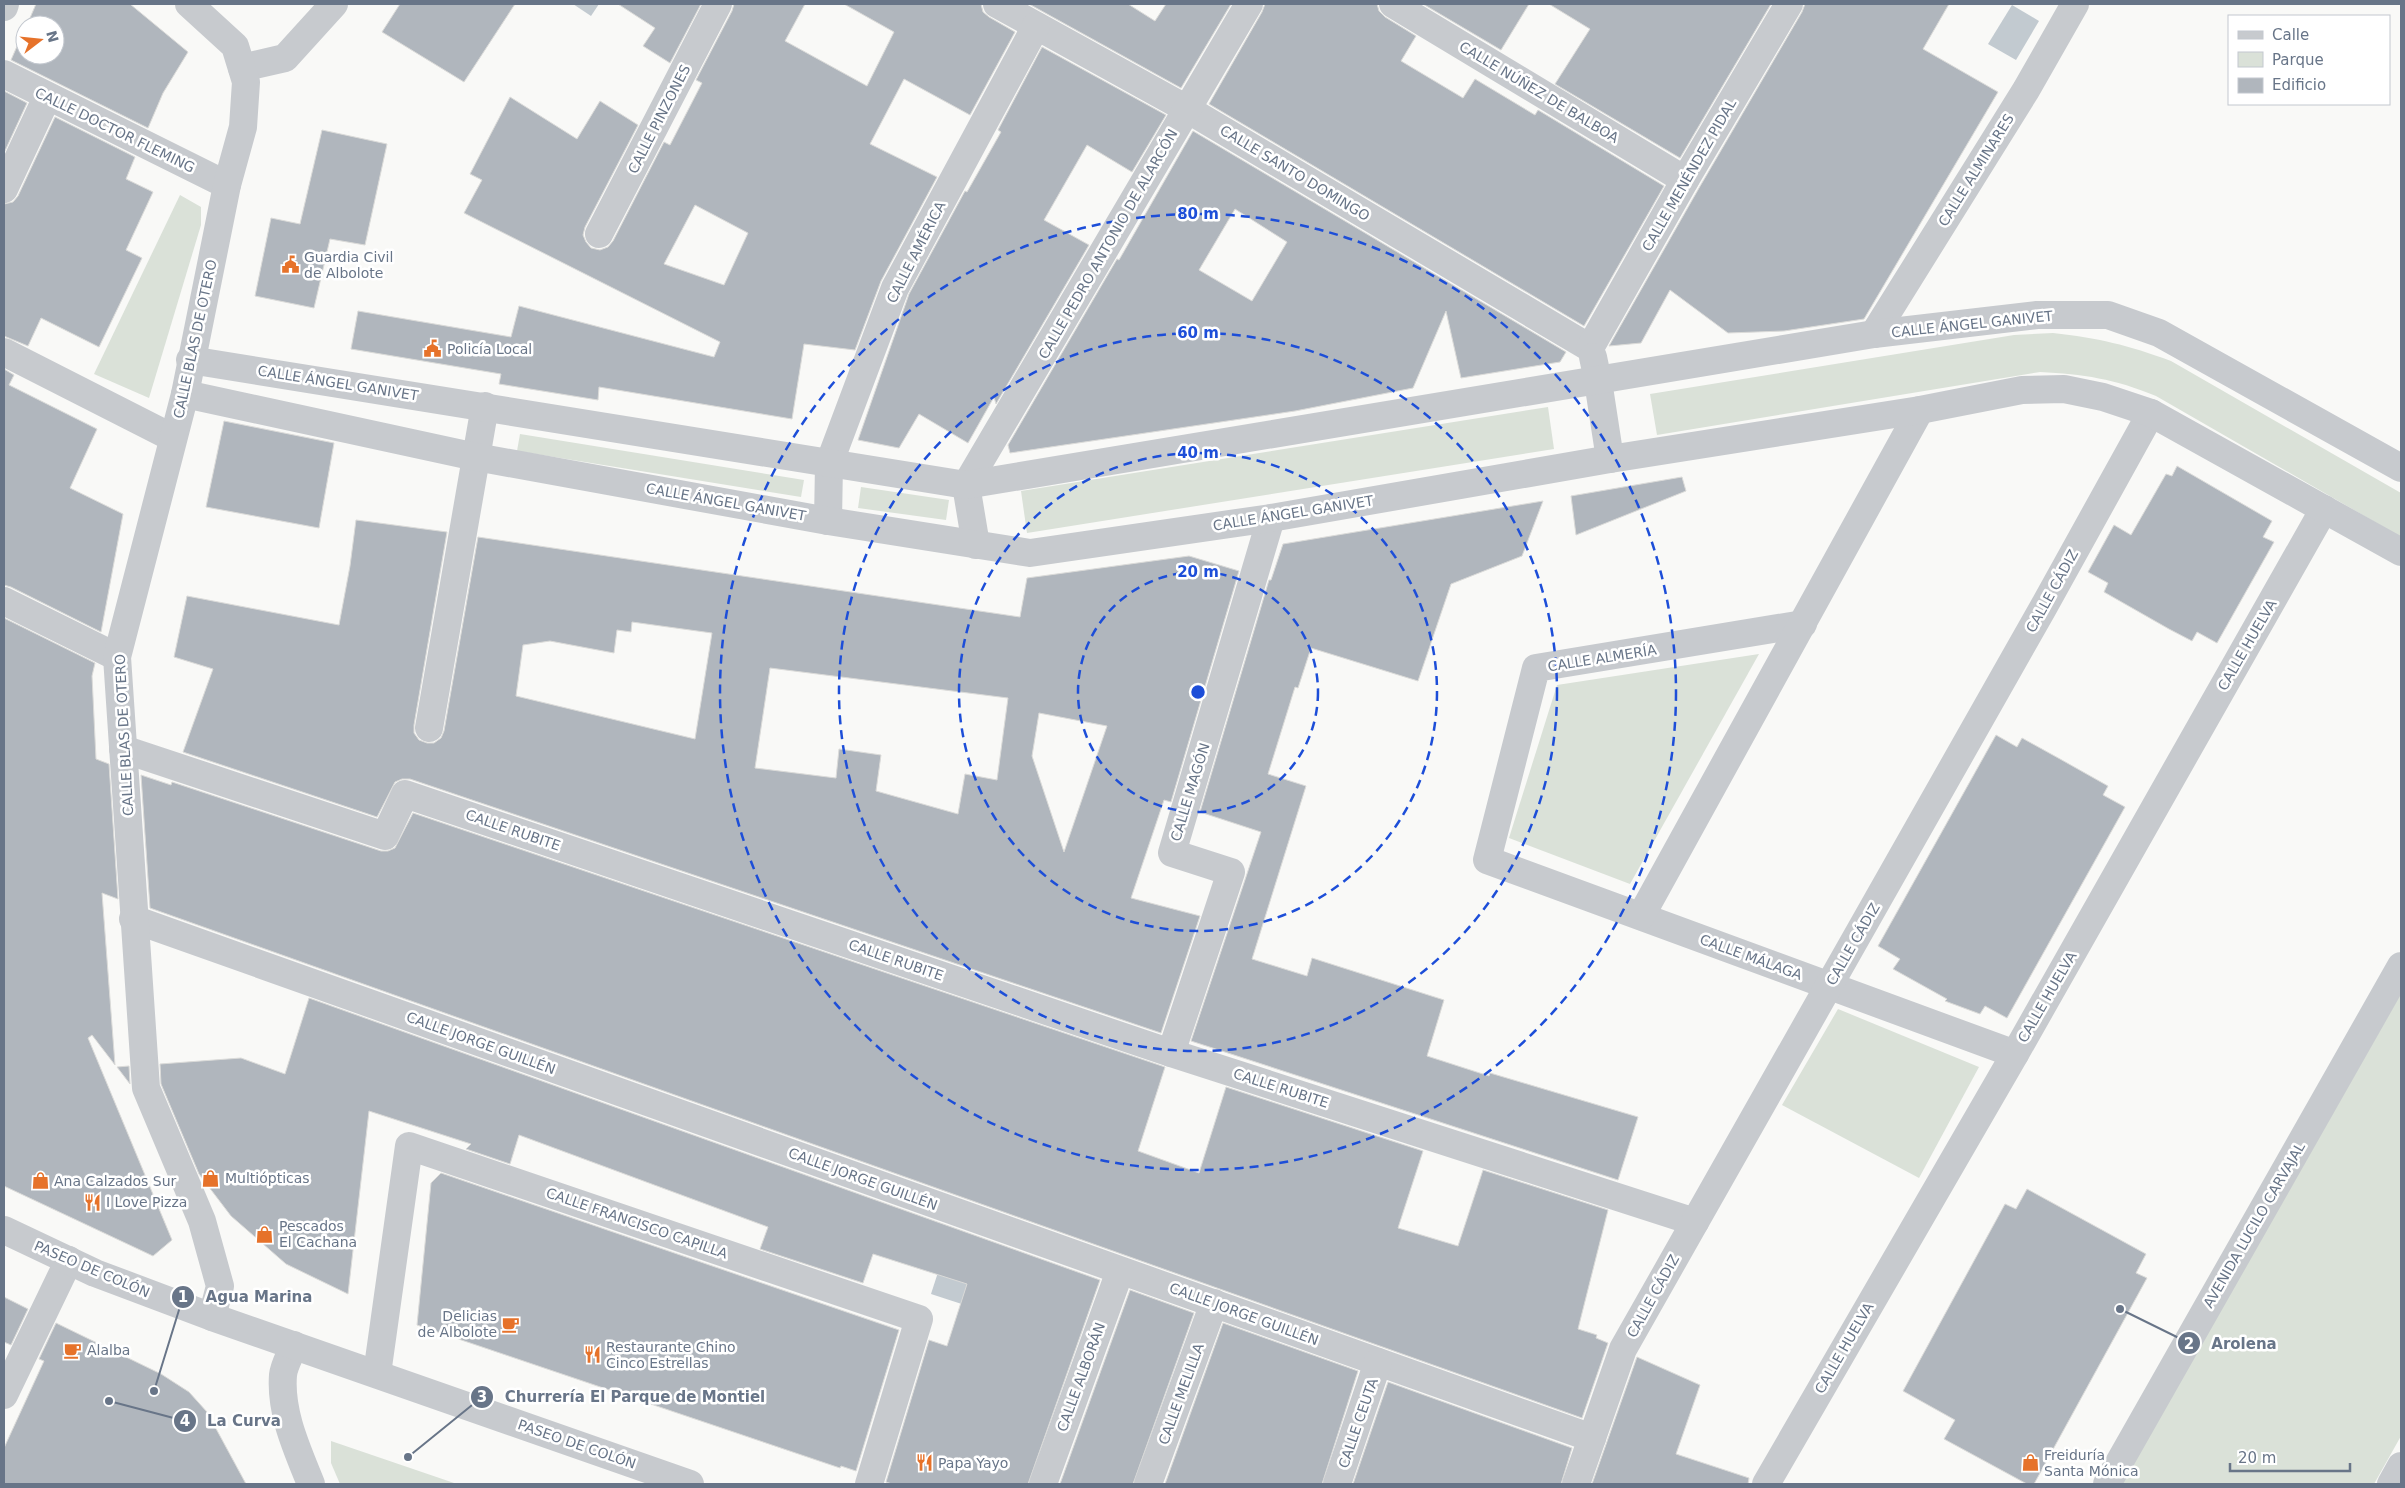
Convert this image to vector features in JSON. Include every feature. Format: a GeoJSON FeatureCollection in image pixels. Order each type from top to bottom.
{"type":"FeatureCollection","features":[{"type":"Feature","properties":{"kind":"street"},"geometry":{"type":"LineString","coordinates":[[242,68],[285,58],[334,4]]}},
{"type":"Feature","properties":{"kind":"street","name":"CALLE PINZONES"},"geometry":{"type":"LineString","coordinates":[[599,234],[718,4]]}},
{"type":"Feature","properties":{"kind":"street","name":"CALLE SANTO DOMINGO"},"geometry":{"type":"LineString","coordinates":[[997,4],[1187,109],[1590,348]]}},
{"type":"Feature","properties":{"kind":"street","name":"CALLE PEDRO ANTONIO DE ALARCÓN"},"geometry":{"type":"LineString","coordinates":[[966,485],[1248,4]]}},
{"type":"Feature","properties":{"kind":"street","name":"CALLE NÚÑEZ DE BALBOA"},"geometry":{"type":"LineString","coordinates":[[1393,4],[1685,180]]}},
{"type":"Feature","properties":{"kind":"street","name":"CALLE MENÉNDEZ PIDAL"},"geometry":{"type":"LineString","coordinates":[[1590,348],[1685,180],[1789,4]]}},
{"type":"Feature","properties":{"kind":"street","name":"CALLE ALMINARES"},"geometry":{"type":"LineString","coordinates":[[1874,334],[2026,90],[2076,4]]}},
{"type":"Feature","properties":{"kind":"street","name":"CALLE BLAS DE OTERO"},"geometry":{"type":"LineString","coordinates":[[197,11],[235,46],[246,82],[244,127],[227,185],[190,360],[185,394],[117,656],[133,919],[146,1088],[202,1221],[220,1286],[212,1317]]}},
{"type":"Feature","properties":{"kind":"street","name":"CALLE AMÉRICA"},"geometry":{"type":"LineString","coordinates":[[828,521],[829,464],[895,288],[1036,26]]}},
{"type":"Feature","properties":{"kind":"street","name":"CALLE DOCTOR FLEMING"},"geometry":{"type":"LineString","coordinates":[[4,74],[227,185]]}},
{"type":"Feature","properties":{"kind":"street"},"geometry":{"type":"LineString","coordinates":[[4,189],[47,97]]}},
{"type":"Feature","properties":{"kind":"street","name":"CALLE ÁNGEL GANIVET"},"geometry":{"type":"LineString","coordinates":[[190,360],[966,485],[1874,334],[2037,315],[2108,315],[2159,333],[2401,468]]}},
{"type":"Feature","properties":{"kind":"street"},"geometry":{"type":"LineString","coordinates":[[1590,348],[1598,381],[1610,459]]}},
{"type":"Feature","properties":{"kind":"street"},"geometry":{"type":"LineString","coordinates":[[4,352],[173,438]]}},
{"type":"Feature","properties":{"kind":"street","name":"CALLE ÁNGEL GANIVET"},"geometry":{"type":"LineString","coordinates":[[185,394],[476,457],[828,521],[1030,553],[1271,518],[1610,459],[1920,410],[2022,390],[2064,389],[2102,397],[2151,413],[2401,552]]}},
{"type":"Feature","properties":{"kind":"street"},"geometry":{"type":"LineString","coordinates":[[429,728],[485,406]]}},
{"type":"Feature","properties":{"kind":"street"},"geometry":{"type":"LineString","coordinates":[[1641,916],[1920,410]]}},
{"type":"Feature","properties":{"kind":"street","name":"CALLE CÁDIZ"},"geometry":{"type":"LineString","coordinates":[[1576,1484],[1624,1349],[2151,413]]}},
{"type":"Feature","properties":{"kind":"street"},"geometry":{"type":"LineString","coordinates":[[966,485],[976,545]]}},
{"type":"Feature","properties":{"kind":"street","name":"CALLE HUELVA"},"geometry":{"type":"LineString","coordinates":[[1766,1484],[2015,1054],[2324,509]]}},
{"type":"Feature","properties":{"kind":"street","name":"CALLE MAGÓN"},"geometry":{"type":"LineString","coordinates":[[1171,1053],[1231,872],[1172,853],[1271,518]]}},
{"type":"Feature","properties":{"kind":"street"},"geometry":{"type":"LineString","coordinates":[[4,600],[117,656]]}},
{"type":"Feature","properties":{"kind":"street","name":"CALLE ALMERÍA"},"geometry":{"type":"LineString","coordinates":[[1487,860],[1536,668],[1803,624]]}},
{"type":"Feature","properties":{"kind":"street","name":"CALLE RUBITE"},"geometry":{"type":"LineString","coordinates":[[123,749],[385,836],[405,794],[1171,1053],[1695,1222]]}},
{"type":"Feature","properties":{"kind":"street","name":"CALLE MÁLAGA"},"geometry":{"type":"LineString","coordinates":[[1487,860],[2015,1054]]}},
{"type":"Feature","properties":{"kind":"street","name":"CALLE JORGE GUILLÉN"},"geometry":{"type":"LineString","coordinates":[[133,919],[1592,1438]]}},
{"type":"Feature","properties":{"kind":"street","name":"AVENIDA LUCILO CARVAJAL"},"geometry":{"type":"LineString","coordinates":[[2107,1484],[2401,966]]}},
{"type":"Feature","properties":{"kind":"street","name":"CALLE FRANCISCO CAPILLA"},"geometry":{"type":"LineString","coordinates":[[377,1374],[409,1146],[919,1319],[869,1484]]}},
{"type":"Feature","properties":{"kind":"street","name":"PASEO DE COLÓN"},"geometry":{"type":"LineString","coordinates":[[4,1230],[95,1273],[212,1317],[690,1484]]}},
{"type":"Feature","properties":{"kind":"street"},"geometry":{"type":"LineString","coordinates":[[4,1395],[69,1260]]}},
{"type":"Feature","properties":{"kind":"street","name":"CALLE ALBORÁN"},"geometry":{"type":"LineString","coordinates":[[1043,1484],[1120,1270]]}},
{"type":"Feature","properties":{"kind":"street","name":"CALLE MELILLA"},"geometry":{"type":"LineString","coordinates":[[1148,1484],[1214,1303]]}},
{"type":"Feature","properties":{"kind":"street"},"geometry":{"type":"LineString","coordinates":[[294,1345],[284,1373],[284,1405],[293,1440],[311,1484]]}},
{"type":"Feature","properties":{"kind":"street","name":"CALLE CEUTA"},"geometry":{"type":"LineString","coordinates":[[1337,1484],[1378,1362]]}},
{"type":"Feature","properties":{"kind":"street"},"geometry":{"type":"LineString","coordinates":[[2391,1484],[2401,1466]]}},
{"type":"Feature","properties":{"kind":"green space"},"geometry":{"type":"Polygon","coordinates":[[[180,195],[201,207],[201,225],[149,398],[94,374],[180,195]]]}},
{"type":"Feature","properties":{"kind":"green space"},"geometry":{"type":"Polygon","coordinates":[[[2053,333],[2113,343],[2171,361],[2401,493],[2401,537],[2156,396],[2113,381],[2085,376],[2040,372],[1657,435],[1650,394],[2014,335],[2053,333]]]}},
{"type":"Feature","properties":{"kind":"green space"},"geometry":{"type":"Polygon","coordinates":[[[1548,407],[1554,449],[1027,533],[1021,491],[1548,407]]]}},
{"type":"Feature","properties":{"kind":"green space"},"geometry":{"type":"Polygon","coordinates":[[[520,434],[804,480],[801,497],[517,451],[520,434]]]}},
{"type":"Feature","properties":{"kind":"green space"},"geometry":{"type":"Polygon","coordinates":[[[861,487],[949,500],[946,520],[858,508],[861,487]]]}},
{"type":"Feature","properties":{"kind":"green space"},"geometry":{"type":"Polygon","coordinates":[[[1759,654],[1630,884],[1509,838],[1557,685],[1759,654]]]}},
{"type":"Feature","properties":{"kind":"green space"},"geometry":{"type":"Polygon","coordinates":[[[2401,993],[2401,1436],[2374,1484],[2122,1484],[2401,993]]]}},
{"type":"Feature","properties":{"kind":"green space"},"geometry":{"type":"Polygon","coordinates":[[[1838,1009],[1979,1067],[1919,1178],[1782,1105],[1838,1009]]]}},
{"type":"Feature","properties":{"kind":"green space"},"geometry":{"type":"Polygon","coordinates":[[[331,1441],[457,1484],[340,1484],[331,1463],[331,1441]]]}},
{"type":"Feature","properties":{"kind":"shaded area"},"geometry":{"type":"Polygon","coordinates":[[[573,4],[599,4],[591,16],[573,4]]]}},
{"type":"Feature","properties":{"kind":"shaded area"},"geometry":{"type":"Polygon","coordinates":[[[2012,5],[2039,21],[2016,60],[1988,44],[2012,5]]]}},
{"type":"Feature","properties":{"kind":"shaded area"},"geometry":{"type":"Polygon","coordinates":[[[941,1263],[983,1288],[977,1309],[931,1294],[941,1263]]]}},
{"type":"Feature","properties":{"kind":"building"},"geometry":{"type":"Polygon","coordinates":[[[36,4],[130,4],[188,52],[163,93],[148,128],[21,65],[65,65],[65,15],[31,15],[36,4]]]}},
{"type":"Feature","properties":{"kind":"building"},"geometry":{"type":"Polygon","coordinates":[[[400,4],[515,4],[464,82],[382,32],[400,4]]]}},
{"type":"Feature","properties":{"kind":"building"},"geometry":{"type":"Polygon","coordinates":[[[618,4],[701,4],[670,63],[643,46],[655,28],[618,4]]]}},
{"type":"Feature","properties":{"kind":"building"},"geometry":{"type":"Polygon","coordinates":[[[734,4],[805,4],[785,41],[867,86],[894,32],[844,4],[981,4],[983,12],[989,17],[1015,32],[970,115],[904,79],[870,144],[937,177],[881,281],[855,350],[804,344],[792,419],[599,387],[598,400],[499,384],[501,374],[351,349],[358,311],[511,337],[519,306],[714,357],[720,342],[464,213],[482,180],[470,174],[510,97],[577,139],[600,101],[638,125],[585,227],[583,235],[591,248],[600,250],[608,247],[613,241],[664,142],[670,145],[702,83],[696,80],[734,4]],[[695,205],[664,264],[724,285],[748,233],[695,205]]]}},
{"type":"Feature","properties":{"kind":"building"},"geometry":{"type":"Polygon","coordinates":[[[1029,4],[1128,4],[1155,21],[1166,4],[1231,4],[1181,88],[1029,4]]]}},
{"type":"Feature","properties":{"kind":"building"},"geometry":{"type":"Polygon","coordinates":[[[1265,4],[1377,4],[1379,11],[1385,17],[1416,36],[1401,61],[1463,98],[1475,79],[1535,115],[1538,110],[1664,186],[1584,326],[1209,104],[1265,4]]]}},
{"type":"Feature","properties":{"kind":"building"},"geometry":{"type":"Polygon","coordinates":[[[1423,4],[1529,4],[1501,50],[1423,4]]]}},
{"type":"Feature","properties":{"kind":"building"},"geometry":{"type":"Polygon","coordinates":[[[1549,4],[1771,4],[1680,158],[1555,84],[1590,29],[1549,4]]]}},
{"type":"Feature","properties":{"kind":"building"},"geometry":{"type":"Polygon","coordinates":[[[1805,4],[1949,4],[1923,49],[1998,92],[1864,319],[1784,331],[1728,333],[1670,290],[1641,343],[1609,346],[1802,12],[1805,4]]]}},
{"type":"Feature","properties":{"kind":"building"},"geometry":{"type":"Polygon","coordinates":[[[1042,47],[1166,115],[1132,172],[1087,145],[1044,220],[1089,245],[996,404],[994,397],[968,443],[919,414],[899,448],[858,440],[909,294],[965,191],[967,192],[1001,132],[998,130],[1042,47]]]}},
{"type":"Feature","properties":{"kind":"building"},"geometry":{"type":"Polygon","coordinates":[[[15,51],[15,62],[11,60],[15,51]]]}},
{"type":"Feature","properties":{"kind":"building"},"geometry":{"type":"Polygon","coordinates":[[[4,91],[27,103],[4,153],[4,91]]]}},
{"type":"Feature","properties":{"kind":"building"},"geometry":{"type":"Polygon","coordinates":[[[55,117],[135,157],[126,179],[153,192],[126,250],[142,258],[99,347],[41,318],[28,346],[4,336],[4,204],[13,202],[18,196],[55,117]]]}},
{"type":"Feature","properties":{"kind":"building"},"geometry":{"type":"Polygon","coordinates":[[[322,130],[387,144],[365,245],[330,239],[314,308],[255,296],[271,218],[300,224],[322,130]]]}},
{"type":"Feature","properties":{"kind":"building"},"geometry":{"type":"Polygon","coordinates":[[[1193,131],[1566,352],[1560,362],[1461,378],[1446,311],[1413,388],[1295,411],[1010,453],[1008,445],[1117,259],[1119,260],[1193,131]],[[1235,209],[1199,270],[1252,301],[1287,242],[1235,209]]]}},
{"type":"Feature","properties":{"kind":"building"},"geometry":{"type":"Polygon","coordinates":[[[4,369],[14,375],[9,385],[97,429],[70,488],[123,514],[101,632],[4,585],[4,369]]]}},
{"type":"Feature","properties":{"kind":"building"},"geometry":{"type":"Polygon","coordinates":[[[224,421],[334,443],[319,528],[206,507],[224,421]]]}},
{"type":"Feature","properties":{"kind":"building"},"geometry":{"type":"Polygon","coordinates":[[[2177,466],[2272,521],[2263,537],[2274,542],[2217,643],[2197,632],[2192,641],[2169,629],[2104,592],[2108,583],[2088,572],[2114,525],[2131,535],[2166,474],[2172,476],[2177,466]]]}},
{"type":"Feature","properties":{"kind":"building"},"geometry":{"type":"Polygon","coordinates":[[[1682,477],[1686,491],[1576,535],[1571,496],[1682,477]]]}},
{"type":"Feature","properties":{"kind":"building"},"geometry":{"type":"Polygon","coordinates":[[[1543,501],[1522,556],[1451,584],[1418,681],[1311,648],[1298,688],[1295,687],[1268,774],[1306,786],[1252,959],[1307,976],[1312,958],[1444,1000],[1427,1056],[1489,1076],[1490,1073],[1638,1117],[1618,1180],[1191,1041],[1261,832],[1200,812],[1269,580],[1271,580],[1283,544],[1543,501]]]}},
{"type":"Feature","properties":{"kind":"building"},"geometry":{"type":"Polygon","coordinates":[[[356,520],[447,532],[414,725],[414,733],[419,740],[427,743],[434,743],[441,738],[444,731],[478,537],[1020,617],[1027,578],[1189,556],[1239,571],[1171,802],[1164,800],[1131,898],[1200,916],[1161,1033],[410,779],[402,779],[395,782],[377,817],[183,752],[213,669],[174,657],[187,596],[339,625],[356,520]],[[632,622],[631,632],[617,630],[614,653],[550,641],[523,645],[516,696],[695,739],[712,633],[632,622]],[[770,668],[755,768],[836,778],[839,749],[881,755],[876,791],[958,814],[965,774],[997,780],[1008,698],[770,668]],[[1039,713],[1032,756],[1064,852],[1107,726],[1039,713]]]}},
{"type":"Feature","properties":{"kind":"building"},"geometry":{"type":"Polygon","coordinates":[[[4,618],[95,663],[92,676],[96,759],[109,764],[118,899],[102,893],[115,1065],[92,1035],[88,1038],[172,1240],[153,1256],[4,1186],[4,618]]]}},
{"type":"Feature","properties":{"kind":"building"},"geometry":{"type":"Polygon","coordinates":[[[1996,735],[2017,747],[2022,738],[2060,759],[2108,786],[2103,795],[2125,807],[2007,1018],[1985,1006],[1980,1014],[1945,1001],[1947,999],[1893,969],[1900,959],[1878,946],[1996,735]]]}},
{"type":"Feature","properties":{"kind":"building"},"geometry":{"type":"Polygon","coordinates":[[[141,775],[171,785],[172,782],[381,851],[395,848],[413,813],[1165,1067],[1138,1151],[1199,1173],[1226,1087],[1423,1151],[1398,1228],[1458,1246],[1483,1170],[1608,1210],[1578,1329],[1597,1335],[1596,1338],[1608,1343],[1582,1418],[150,908],[141,775]]]}},
{"type":"Feature","properties":{"kind":"building"},"geometry":{"type":"Polygon","coordinates":[[[309,998],[1100,1280],[1028,1484],[892,1484],[886,1482],[929,1340],[947,1346],[967,1284],[873,1254],[863,1283],[760,1249],[768,1227],[519,1135],[510,1164],[466,1149],[471,1144],[369,1111],[348,1294],[286,1264],[231,1216],[199,1174],[161,1084],[160,1064],[241,1058],[285,1074],[309,998]]]}},
{"type":"Feature","properties":{"kind":"building"},"geometry":{"type":"Polygon","coordinates":[[[129,1066],[130,1084],[117,1067],[129,1066]]]}},
{"type":"Feature","properties":{"kind":"building"},"geometry":{"type":"Polygon","coordinates":[[[441,1173],[899,1330],[856,1471],[841,1466],[840,1468],[417,1325],[431,1183],[441,1173]]]}},
{"type":"Feature","properties":{"kind":"building"},"geometry":{"type":"Polygon","coordinates":[[[2027,1189],[2146,1254],[2136,1273],[2147,1278],[2034,1484],[2027,1484],[1944,1439],[1955,1420],[1903,1391],[2005,1204],[2016,1209],[2027,1189]]]}},
{"type":"Feature","properties":{"kind":"building"},"geometry":{"type":"Polygon","coordinates":[[[1130,1290],[1194,1313],[1133,1484],[1060,1484],[1130,1290]]]}},
{"type":"Feature","properties":{"kind":"building"},"geometry":{"type":"Polygon","coordinates":[[[4,1297],[28,1309],[11,1345],[4,1342],[4,1297]]]}},
{"type":"Feature","properties":{"kind":"building"},"geometry":{"type":"Polygon","coordinates":[[[56,1323],[161,1374],[189,1392],[207,1412],[246,1484],[4,1484],[4,1448],[44,1361],[39,1359],[56,1323]]]}},
{"type":"Feature","properties":{"kind":"building"},"geometry":{"type":"Polygon","coordinates":[[[1223,1323],[1358,1371],[1322,1484],[1165,1484],[1223,1323]]]}},
{"type":"Feature","properties":{"kind":"building"},"geometry":{"type":"Polygon","coordinates":[[[1637,1357],[1700,1385],[1676,1454],[1749,1478],[1748,1484],[1592,1484],[1637,1357]]]}},
{"type":"Feature","properties":{"kind":"building"},"geometry":{"type":"Polygon","coordinates":[[[1388,1382],[1572,1448],[1561,1484],[1353,1484],[1388,1382]]]}},
{"type":"Feature","properties":{"kind":"place","name":"Guardia Civil de Albolote"},"geometry":{"type":"Point","coordinates":[290,265]}},
{"type":"Feature","properties":{"kind":"place","name":"Policía Local"},"geometry":{"type":"Point","coordinates":[433,349]}},
{"type":"Feature","properties":{"kind":"place","name":"Multiópticas"},"geometry":{"type":"Point","coordinates":[211,1178]}},
{"type":"Feature","properties":{"kind":"place","name":"Ana Calzados Sur"},"geometry":{"type":"Point","coordinates":[40,1181]}},
{"type":"Feature","properties":{"kind":"place","name":"I Love Pizza"},"geometry":{"type":"Point","coordinates":[92,1202]}},
{"type":"Feature","properties":{"kind":"place","name":"Pescados El Cachana"},"geometry":{"type":"Point","coordinates":[265,1234]}},
{"type":"Feature","properties":{"kind":"place","name":"Arolena"},"geometry":{"type":"Point","coordinates":[2120,1309]}},
{"type":"Feature","properties":{"kind":"place","name":"Delicias de Albolote"},"geometry":{"type":"Point","coordinates":[511,1324]}},
{"type":"Feature","properties":{"kind":"place","name":"Alalba"},"geometry":{"type":"Point","coordinates":[73,1350]}},
{"type":"Feature","properties":{"kind":"place","name":"Restaurante Chino Cinco Estrellas"},"geometry":{"type":"Point","coordinates":[592,1355]}},
{"type":"Feature","properties":{"kind":"place","name":"Agua Marina"},"geometry":{"type":"Point","coordinates":[154,1391]}},
{"type":"Feature","properties":{"kind":"place","name":"La Curva"},"geometry":{"type":"Point","coordinates":[109,1401]}},
{"type":"Feature","properties":{"kind":"place","name":"Churrería El Parque de Montiel"},"geometry":{"type":"Point","coordinates":[408,1457]}},
{"type":"Feature","properties":{"kind":"place","name":"Papa Yayo"},"geometry":{"type":"Point","coordinates":[924,1463]}},
{"type":"Feature","properties":{"kind":"place","name":"Freiduría Santa Mónica"},"geometry":{"type":"Point","coordinates":[2030,1463]}}]}
